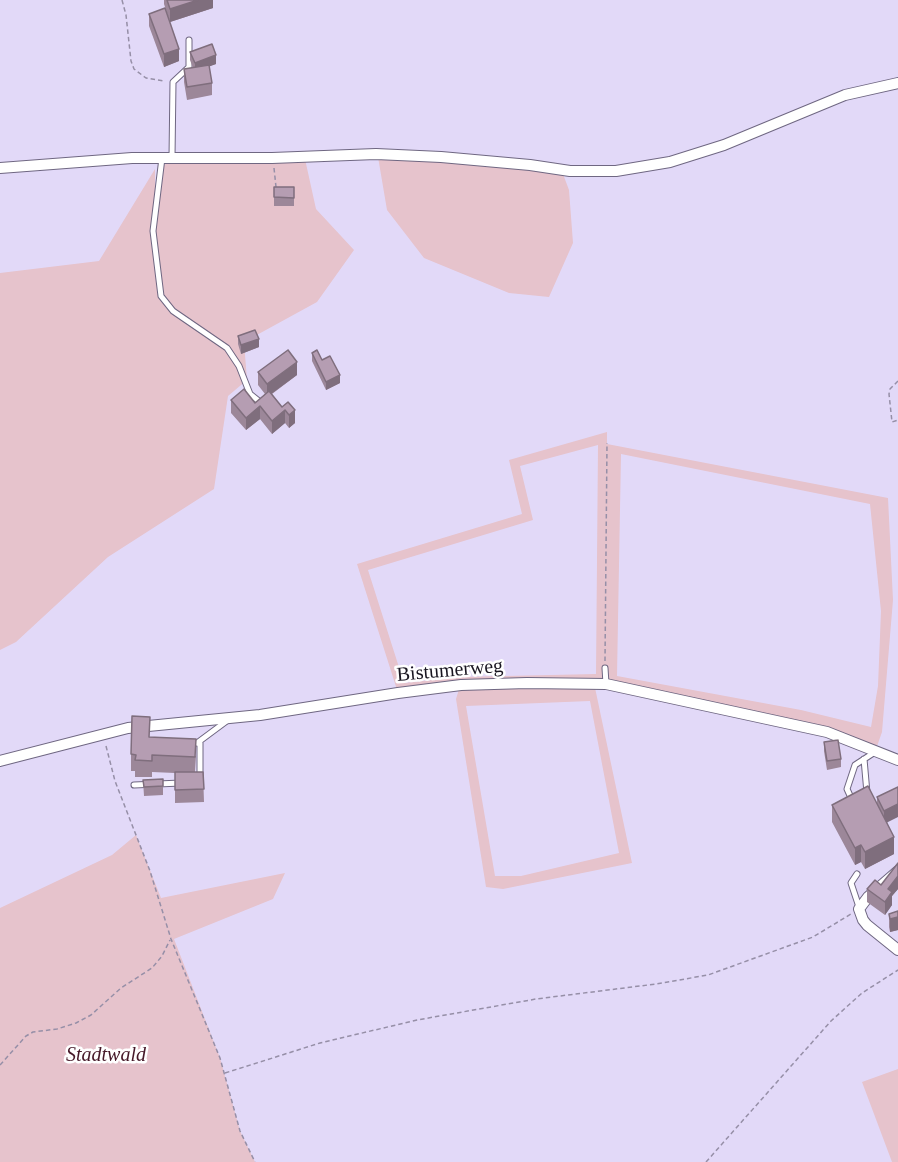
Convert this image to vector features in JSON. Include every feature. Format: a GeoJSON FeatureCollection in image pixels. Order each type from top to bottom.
{"type":"FeatureCollection","features":[{"type":"Feature","properties":{"kind":"street"},"geometry":{"type":"LineString","coordinates":[[0,168],[90,160],[272,158],[376,154],[441,157],[570,171],[627,170],[670,162],[724,145],[845,95],[872,87],[898,83]]}},
{"type":"Feature","properties":{"kind":"street","name":"Bistumerweg"},"geometry":{"type":"LineString","coordinates":[[0,761],[128,728],[260,715],[398,693],[461,686],[527,683],[606,684],[812,728],[898,760]]}},
{"type":"Feature","properties":{"kind":"street"},"geometry":{"type":"LineString","coordinates":[[898,872],[868,897],[859,909],[867,925],[898,950]]}},
{"type":"Feature","properties":{"kind":"lane"},"geometry":{"type":"LineString","coordinates":[[189,40],[189,67],[173,82],[167,158],[153,231],[161,296],[173,311],[227,348],[239,366],[250,394],[260,402]]}},
{"type":"Feature","properties":{"kind":"lane"},"geometry":{"type":"LineString","coordinates":[[605,668],[606,684]]}},
{"type":"Feature","properties":{"kind":"lane"},"geometry":{"type":"LineString","coordinates":[[190,744],[200,743],[231,717]]}},
{"type":"Feature","properties":{"kind":"lane"},"geometry":{"type":"LineString","coordinates":[[196,782],[200,779],[200,743]]}},
{"type":"Feature","properties":{"kind":"lane"},"geometry":{"type":"LineString","coordinates":[[845,799],[855,765],[875,752]]}},
{"type":"Feature","properties":{"kind":"lane"},"geometry":{"type":"LineString","coordinates":[[864,759],[867,798]]}},
{"type":"Feature","properties":{"kind":"lane"},"geometry":{"type":"LineString","coordinates":[[134,786],[185,783]]}},
{"type":"Feature","properties":{"kind":"lane"},"geometry":{"type":"LineString","coordinates":[[847,789],[856,807]]}},
{"type":"Feature","properties":{"kind":"lane"},"geometry":{"type":"LineString","coordinates":[[856,873],[851,883],[859,909]]}},
{"type":"Feature","properties":{"kind":"path"},"geometry":{"type":"LineString","coordinates":[[122,0],[134,69],[146,78],[173,82]]}},
{"type":"Feature","properties":{"kind":"path"},"geometry":{"type":"LineString","coordinates":[[272,158],[276,190]]}},
{"type":"Feature","properties":{"kind":"path"},"geometry":{"type":"LineString","coordinates":[[898,381],[890,388],[892,422],[898,420]]}},
{"type":"Feature","properties":{"kind":"path"},"geometry":{"type":"LineString","coordinates":[[605,668],[607,443]]}},
{"type":"Feature","properties":{"kind":"path"},"geometry":{"type":"LineString","coordinates":[[103,734],[115,781],[150,871],[171,939],[220,1058],[240,1131],[255,1162]]}},
{"type":"Feature","properties":{"kind":"path"},"geometry":{"type":"LineString","coordinates":[[225,1073],[320,1043],[417,1020],[536,999],[708,975],[813,937],[859,909]]}},
{"type":"Feature","properties":{"kind":"path"},"geometry":{"type":"LineString","coordinates":[[0,1065],[26,1036],[33,1032],[57,1029],[91,1015],[121,988],[152,968],[171,939]]}},
{"type":"Feature","properties":{"kind":"path"},"geometry":{"type":"LineString","coordinates":[[706,1162],[831,1021],[862,993],[898,970]]}},
{"type":"Feature","properties":{"kind":"green space"},"geometry":{"type":"Polygon","coordinates":[[[378,157],[495,165],[563,174],[569,190],[573,243],[549,297],[509,293],[424,258],[387,210],[378,157]]]}},
{"type":"Feature","properties":{"kind":"green space"},"geometry":{"type":"Polygon","coordinates":[[[305,159],[316,209],[354,250],[317,302],[244,342],[247,380],[228,396],[214,489],[108,557],[16,642],[0,650],[0,273],[99,261],[155,169],[155,196],[162,166],[173,160],[305,159]]]}},
{"type":"Feature","properties":{"kind":"green space"},"geometry":{"type":"Polygon","coordinates":[[[607,432],[607,444],[888,498],[893,600],[882,732],[875,752],[827,732],[594,683],[632,863],[503,889],[486,887],[456,699],[460,686],[398,693],[357,564],[522,514],[509,460],[607,432]],[[598,445],[520,466],[533,520],[368,570],[404,683],[460,677],[596,674],[598,445]],[[621,454],[617,676],[801,710],[871,727],[878,686],[881,611],[870,504],[621,454]],[[590,701],[466,706],[495,876],[521,876],[619,853],[590,701]]]}},
{"type":"Feature","properties":{"kind":"green space","name":"Stadtwald"},"geometry":{"type":"Polygon","coordinates":[[[136,835],[161,898],[285,873],[273,899],[174,939],[220,1058],[240,1131],[255,1162],[0,1162],[0,908],[112,855],[136,835]]]}},
{"type":"Feature","properties":{"kind":"green space"},"geometry":{"type":"Polygon","coordinates":[[[898,1069],[898,1162],[892,1162],[862,1082],[898,1069]]]}},
{"type":"Feature","properties":{"kind":"building"},"geometry":{"type":"Polygon","coordinates":[[[167,0],[198,0],[170,9],[167,0]]]}},
{"type":"Feature","properties":{"kind":"building"},"geometry":{"type":"Polygon","coordinates":[[[165,8],[179,49],[164,54],[149,14],[165,8]]]}},
{"type":"Feature","properties":{"kind":"building"},"geometry":{"type":"Polygon","coordinates":[[[212,44],[216,55],[195,63],[190,52],[212,44]]]}},
{"type":"Feature","properties":{"kind":"building"},"geometry":{"type":"Polygon","coordinates":[[[209,65],[212,83],[187,87],[184,69],[209,65]]]}},
{"type":"Feature","properties":{"kind":"building"},"geometry":{"type":"Polygon","coordinates":[[[274,187],[294,187],[294,198],[274,197],[274,187]]]}},
{"type":"Feature","properties":{"kind":"building"},"geometry":{"type":"Polygon","coordinates":[[[255,330],[259,339],[241,345],[238,336],[255,330]]]}},
{"type":"Feature","properties":{"kind":"building"},"geometry":{"type":"Polygon","coordinates":[[[288,350],[297,362],[267,384],[258,372],[288,350]]]}},
{"type":"Feature","properties":{"kind":"building"},"geometry":{"type":"Polygon","coordinates":[[[317,350],[322,360],[330,356],[340,375],[326,382],[312,353],[317,350]]]}},
{"type":"Feature","properties":{"kind":"building"},"geometry":{"type":"Polygon","coordinates":[[[244,389],[255,403],[269,391],[282,407],[288,402],[295,410],[289,415],[285,410],[272,421],[260,406],[246,418],[231,400],[244,389]]]}},
{"type":"Feature","properties":{"kind":"building"},"geometry":{"type":"Polygon","coordinates":[[[132,716],[150,717],[149,737],[196,739],[195,757],[152,755],[152,761],[135,760],[136,755],[131,754],[132,716]]]}},
{"type":"Feature","properties":{"kind":"building"},"geometry":{"type":"Polygon","coordinates":[[[838,740],[841,759],[827,761],[824,742],[838,740]]]}},
{"type":"Feature","properties":{"kind":"building"},"geometry":{"type":"Polygon","coordinates":[[[175,772],[203,772],[204,789],[175,790],[175,772]]]}},
{"type":"Feature","properties":{"kind":"building"},"geometry":{"type":"Polygon","coordinates":[[[163,779],[163,786],[144,787],[143,780],[163,779]]]}},
{"type":"Feature","properties":{"kind":"building"},"geometry":{"type":"Polygon","coordinates":[[[868,786],[894,837],[865,852],[861,845],[855,848],[832,805],[868,786]]]}},
{"type":"Feature","properties":{"kind":"building"},"geometry":{"type":"Polygon","coordinates":[[[898,787],[898,804],[884,811],[877,797],[898,787]]]}},
{"type":"Feature","properties":{"kind":"building"},"geometry":{"type":"Polygon","coordinates":[[[898,863],[898,876],[888,889],[892,892],[885,902],[867,889],[875,880],[881,885],[898,863]]]}},
{"type":"Feature","properties":{"kind":"building"},"geometry":{"type":"Polygon","coordinates":[[[898,911],[898,917],[890,919],[889,914],[898,911]]]}}]}
